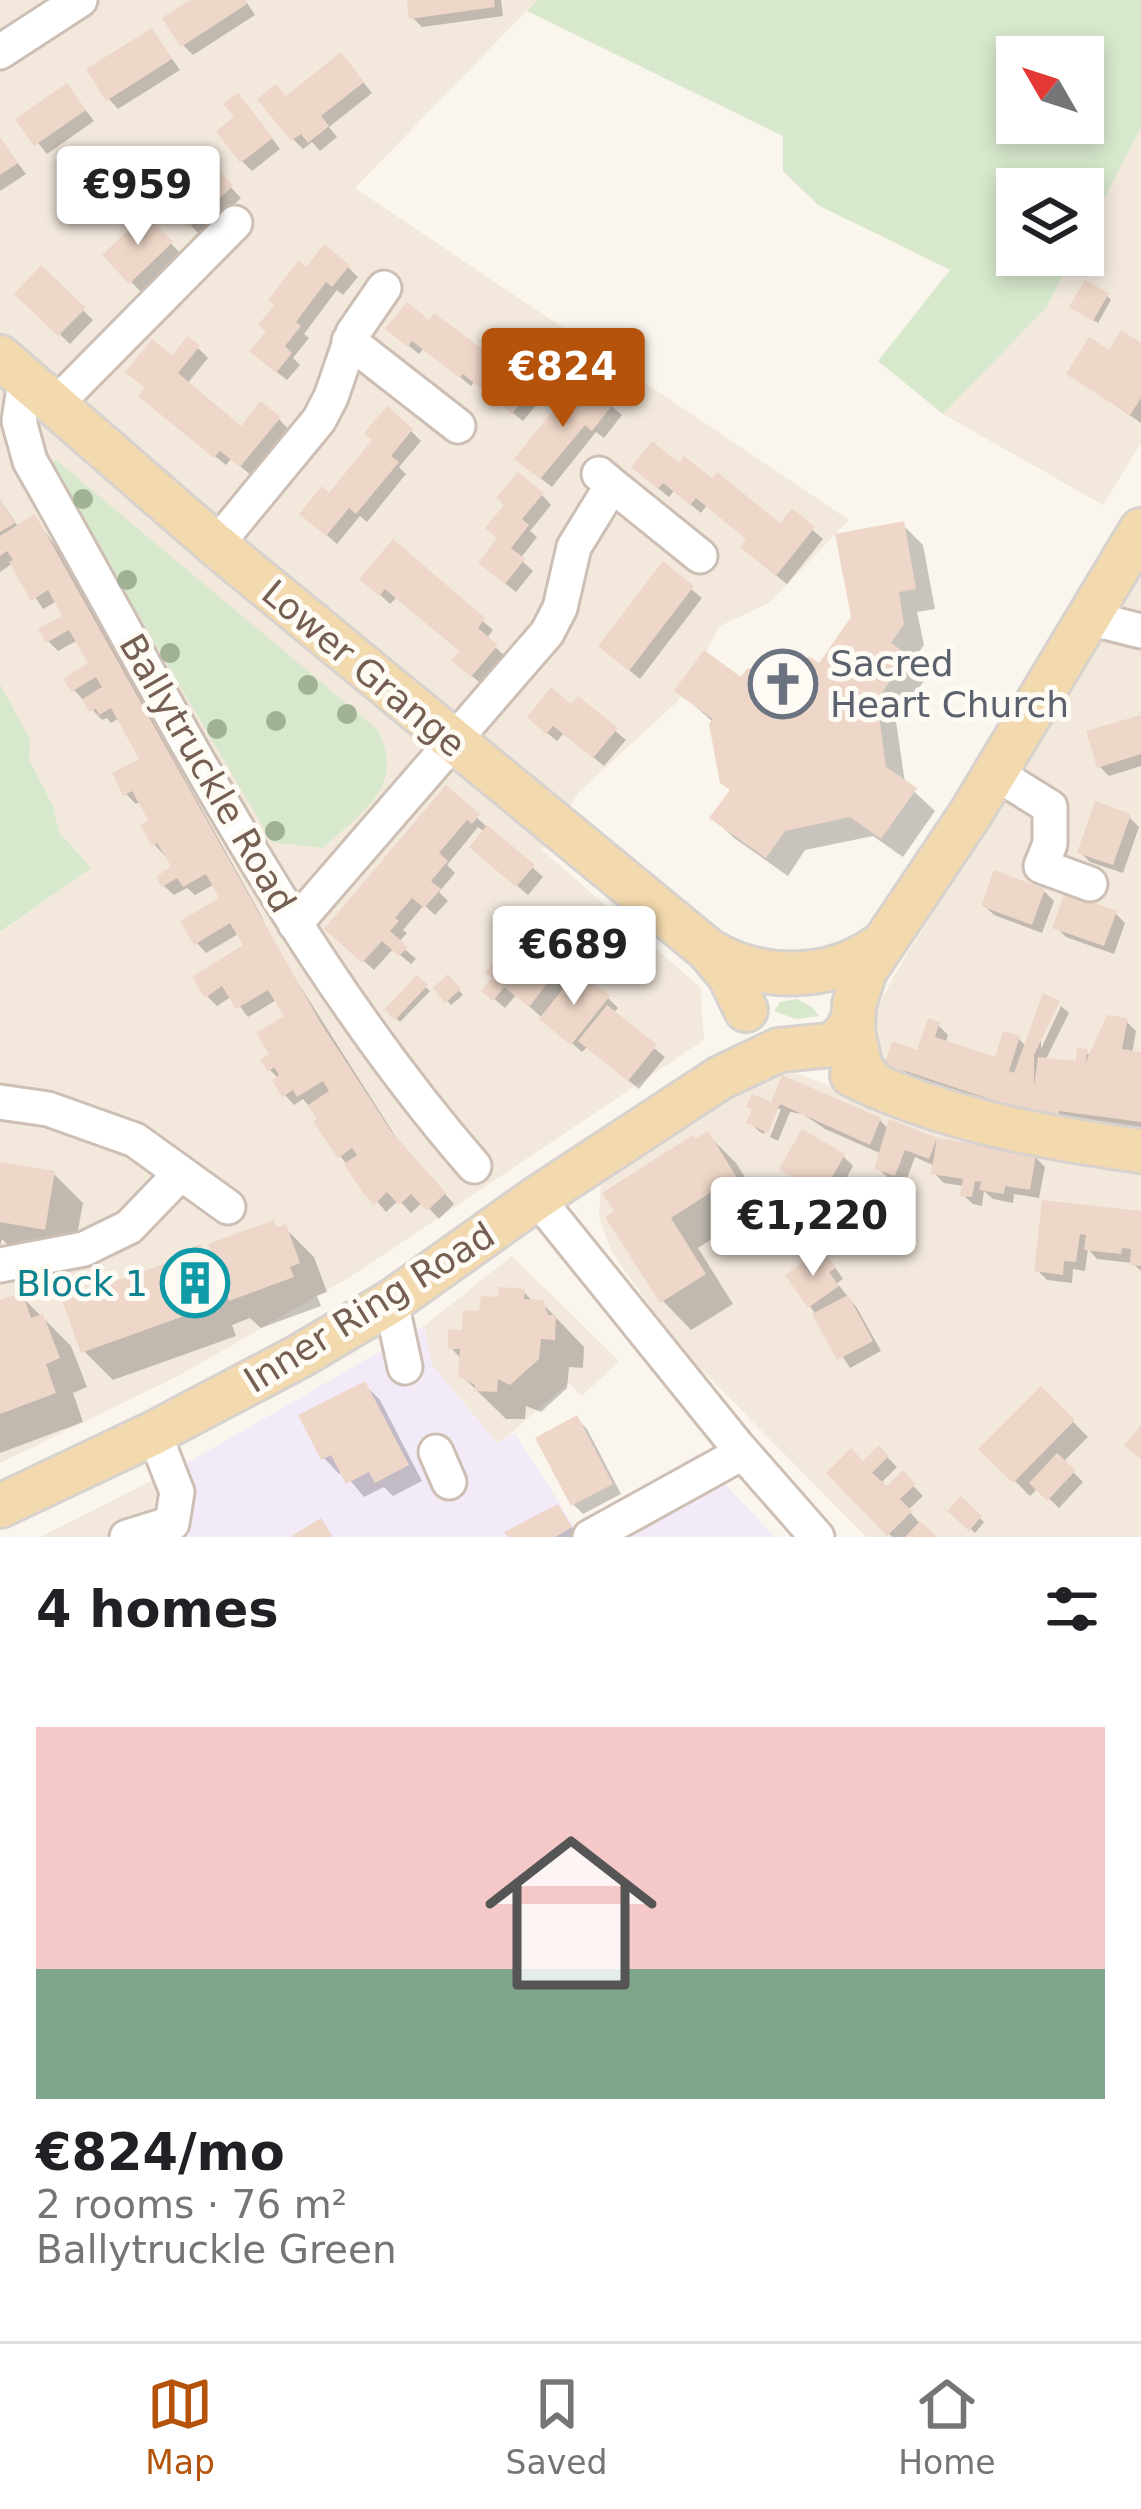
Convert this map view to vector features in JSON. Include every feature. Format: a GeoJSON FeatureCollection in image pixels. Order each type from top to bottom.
{"type":"FeatureCollection","features":[{"type":"Feature","properties":{"kind":"main road","name":"Lower Grange"},"geometry":{"type":"LineString","coordinates":[[26,382],[216,545],[708,950]]}},
{"type":"Feature","properties":{"kind":"main road"},"geometry":{"type":"LineString","coordinates":[[801,1048],[836,1042],[849,1030],[859,985],[879,946],[995,773],[1141,530]]}},
{"type":"Feature","properties":{"kind":"main road"},"geometry":{"type":"LineString","coordinates":[[708,950],[748,968],[789,972],[842,968],[879,946]]}},
{"type":"Feature","properties":{"kind":"main road"},"geometry":{"type":"LineString","coordinates":[[708,950],[729,975],[764,1035],[801,1048],[877,1087],[980,1124],[1141,1150]]}},
{"type":"Feature","properties":{"kind":"main road"},"geometry":{"type":"LineString","coordinates":[[720,1078],[745,1049],[750,1030],[746,998],[754,984],[789,972],[837,991],[852,1016],[858,1060],[877,1087]]}},
{"type":"Feature","properties":{"kind":"main road","name":"Inner Ring Road"},"geometry":{"type":"LineString","coordinates":[[0,1506],[300,1357],[392,1302],[537,1198],[720,1078],[760,1056],[801,1048]]}},
{"type":"Feature","properties":{"kind":"street"},"geometry":{"type":"LineString","coordinates":[[0,52],[80,0]]}},
{"type":"Feature","properties":{"kind":"street"},"geometry":{"type":"LineString","coordinates":[[26,382],[235,223]]}},
{"type":"Feature","properties":{"kind":"street"},"geometry":{"type":"LineString","coordinates":[[216,545],[319,420],[350,341],[384,288]]}},
{"type":"Feature","properties":{"kind":"street"},"geometry":{"type":"LineString","coordinates":[[350,341],[458,426]]}},
{"type":"Feature","properties":{"kind":"street","name":"Ballytruckle Road"},"geometry":{"type":"LineString","coordinates":[[26,382],[19,421],[30,461],[295,924],[369,1036],[474,1166]]}},
{"type":"Feature","properties":{"kind":"street"},"geometry":{"type":"LineString","coordinates":[[295,924],[555,621],[574,547],[606,479],[700,556]]}},
{"type":"Feature","properties":{"kind":"street"},"geometry":{"type":"LineString","coordinates":[[1089,617],[1141,631]]}},
{"type":"Feature","properties":{"kind":"street"},"geometry":{"type":"LineString","coordinates":[[995,773],[1050,807],[1051,844],[1027,860],[1090,884]]}},
{"type":"Feature","properties":{"kind":"street"},"geometry":{"type":"LineString","coordinates":[[0,1102],[48,1108],[135,1140],[228,1207]]}},
{"type":"Feature","properties":{"kind":"street"},"geometry":{"type":"LineString","coordinates":[[0,1265],[84,1250],[129,1227],[181,1173]]}},
{"type":"Feature","properties":{"kind":"street"},"geometry":{"type":"LineString","coordinates":[[537,1198],[742,1453],[817,1537]]}},
{"type":"Feature","properties":{"kind":"street"},"geometry":{"type":"LineString","coordinates":[[392,1302],[405,1366]]}},
{"type":"Feature","properties":{"kind":"street"},"geometry":{"type":"LineString","coordinates":[[127,1537],[172,1523],[177,1492],[154,1433]]}},
{"type":"Feature","properties":{"kind":"street"},"geometry":{"type":"LineString","coordinates":[[590,1537],[742,1453]]}},
{"type":"Feature","properties":{"kind":"shaded area"},"geometry":{"type":"Polygon","coordinates":[[[0,0],[537,0],[355,188],[849,520],[769,603],[720,626],[678,701],[579,792],[542,850],[700,987],[704,1040],[350,1277],[180,1375],[0,1463],[0,933],[90,868],[59,832],[53,806],[29,760],[29,740],[0,684],[0,0]]]}},
{"type":"Feature","properties":{"kind":"shaded area"},"geometry":{"type":"Polygon","coordinates":[[[1141,128],[1141,443],[1103,505],[943,414],[1046,308],[1063,276],[1104,276],[1104,198],[1141,128]]]}},
{"type":"Feature","properties":{"kind":"shaded area"},"geometry":{"type":"Polygon","coordinates":[[[1141,578],[1141,1537],[866,1537],[679,1347],[611,1251],[599,1217],[601,1183],[778,1067],[836,1088],[896,972],[1141,578]]]}},
{"type":"Feature","properties":{"kind":"shaded area"},"geometry":{"type":"Polygon","coordinates":[[[512,1256],[619,1361],[582,1396],[569,1383],[498,1444],[432,1365],[424,1326],[512,1256]]]}},
{"type":"Feature","properties":{"kind":"shaded area"},"geometry":{"type":"Polygon","coordinates":[[[424,1326],[432,1365],[497,1443],[515,1433],[575,1528],[697,1454],[775,1537],[177,1537],[190,1515],[185,1464],[424,1326]]]}},
{"type":"Feature","properties":{"kind":"shaded area"},"geometry":{"type":"Polygon","coordinates":[[[185,1464],[190,1515],[177,1537],[40,1537],[185,1464]]]}},
{"type":"Feature","properties":{"kind":"green space"},"geometry":{"type":"Polygon","coordinates":[[[537,0],[1141,0],[1141,128],[1104,198],[1104,168],[996,168],[996,276],[1063,276],[1046,308],[943,414],[878,361],[950,270],[818,205],[783,171],[783,136],[527,11],[537,0]]]}},
{"type":"Feature","properties":{"kind":"green space"},"geometry":{"type":"Polygon","coordinates":[[[56,460],[378,730],[387,768],[383,783],[365,810],[323,848],[272,842],[50,465],[56,460]]]}},
{"type":"Feature","properties":{"kind":"green space"},"geometry":{"type":"Polygon","coordinates":[[[0,684],[30,740],[29,760],[53,806],[59,832],[91,868],[0,932],[0,684]]]}},
{"type":"Feature","properties":{"kind":"green space"},"geometry":{"type":"Polygon","coordinates":[[[797,999],[819,1016],[796,1019],[774,1011],[780,1002],[797,999]]]}},
{"type":"Feature","properties":{"kind":"building"},"geometry":{"type":"Polygon","coordinates":[[[190,0],[245,0],[247,4],[181,47],[162,18],[190,0]]]}},
{"type":"Feature","properties":{"kind":"building"},"geometry":{"type":"Polygon","coordinates":[[[407,0],[494,0],[495,7],[409,19],[407,0]]]}},
{"type":"Feature","properties":{"kind":"building"},"geometry":{"type":"Polygon","coordinates":[[[152,28],[172,59],[106,101],[86,69],[152,28]]]}},
{"type":"Feature","properties":{"kind":"building"},"geometry":{"type":"Polygon","coordinates":[[[341,52],[364,82],[321,116],[329,126],[308,143],[301,134],[291,141],[257,99],[276,84],[286,96],[341,52]]]}},
{"type":"Feature","properties":{"kind":"building"},"geometry":{"type":"Polygon","coordinates":[[[67,83],[86,110],[34,146],[15,119],[67,83]]]}},
{"type":"Feature","properties":{"kind":"building"},"geometry":{"type":"Polygon","coordinates":[[[238,93],[273,138],[240,163],[216,131],[234,117],[223,104],[238,93]]]}},
{"type":"Feature","properties":{"kind":"building"},"geometry":{"type":"Polygon","coordinates":[[[0,137],[18,163],[0,175],[0,137]]]}},
{"type":"Feature","properties":{"kind":"building"},"geometry":{"type":"Polygon","coordinates":[[[206,157],[233,186],[188,228],[161,199],[206,157]]]}},
{"type":"Feature","properties":{"kind":"building"},"geometry":{"type":"Polygon","coordinates":[[[146,213],[173,242],[129,284],[102,255],[146,213]]]}},
{"type":"Feature","properties":{"kind":"building"},"geometry":{"type":"Polygon","coordinates":[[[324,244],[350,265],[332,287],[326,282],[296,322],[301,326],[285,346],[292,353],[276,373],[249,351],[266,332],[258,325],[274,305],[268,300],[299,260],[306,267],[324,244]]]}},
{"type":"Feature","properties":{"kind":"building"},"geometry":{"type":"Polygon","coordinates":[[[41,265],[86,308],[58,336],[14,294],[41,265]]]}},
{"type":"Feature","properties":{"kind":"building"},"geometry":{"type":"Polygon","coordinates":[[[1085,280],[1109,293],[1093,321],[1069,307],[1085,280]]]}},
{"type":"Feature","properties":{"kind":"building"},"geometry":{"type":"Polygon","coordinates":[[[407,302],[429,320],[434,313],[533,387],[512,414],[463,374],[460,378],[412,341],[408,347],[385,329],[407,302]]]}},
{"type":"Feature","properties":{"kind":"building"},"geometry":{"type":"Polygon","coordinates":[[[1121,330],[1141,343],[1141,398],[1130,415],[1066,374],[1089,337],[1109,350],[1121,330]]]}},
{"type":"Feature","properties":{"kind":"building"},"geometry":{"type":"Polygon","coordinates":[[[188,336],[200,346],[178,373],[241,426],[260,401],[281,417],[240,467],[220,451],[214,458],[138,396],[145,388],[125,372],[152,339],[172,355],[188,336]]]}},
{"type":"Feature","properties":{"kind":"building"},"geometry":{"type":"Polygon","coordinates":[[[588,383],[614,403],[592,431],[585,425],[540,479],[514,459],[558,404],[566,411],[588,383]]]}},
{"type":"Feature","properties":{"kind":"building"},"geometry":{"type":"Polygon","coordinates":[[[387,406],[413,429],[391,456],[399,462],[356,514],[349,508],[326,536],[299,514],[322,486],[329,493],[372,440],[364,433],[387,406]]]}},
{"type":"Feature","properties":{"kind":"building"},"geometry":{"type":"Polygon","coordinates":[[[652,441],[679,463],[684,456],[712,478],[717,472],[780,523],[792,508],[815,527],[776,576],[740,547],[746,539],[696,498],[690,505],[663,483],[658,489],[631,467],[652,441]]]}},
{"type":"Feature","properties":{"kind":"building"},"geometry":{"type":"Polygon","coordinates":[[[518,472],[544,493],[522,519],[529,525],[511,548],[525,559],[505,584],[478,563],[497,538],[485,528],[504,505],[496,498],[518,472]]]}},
{"type":"Feature","properties":{"kind":"building"},"geometry":{"type":"Polygon","coordinates":[[[0,500],[15,523],[0,532],[0,500]]]}},
{"type":"Feature","properties":{"kind":"building"},"geometry":{"type":"Polygon","coordinates":[[[35,514],[320,1022],[391,1131],[446,1193],[427,1211],[411,1194],[399,1205],[387,1192],[374,1205],[363,1193],[344,1164],[357,1155],[352,1148],[338,1158],[313,1122],[317,1119],[308,1105],[329,1091],[323,1081],[297,1097],[293,1090],[282,1097],[272,1080],[279,1075],[274,1067],[268,1072],[260,1060],[269,1054],[256,1033],[284,1016],[268,990],[236,1009],[222,986],[205,998],[192,977],[243,945],[230,923],[194,945],[180,921],[219,898],[206,874],[183,887],[177,878],[162,887],[156,877],[171,866],[140,825],[148,820],[132,791],[123,796],[112,773],[139,759],[111,708],[99,715],[96,709],[89,712],[82,699],[102,687],[96,677],[71,692],[63,679],[88,663],[69,630],[46,643],[38,629],[62,616],[48,590],[31,601],[7,551],[0,556],[0,536],[35,514]]]}},
{"type":"Feature","properties":{"kind":"building","name":"Sacred Heart Church"},"geometry":{"type":"Polygon","coordinates":[[[904,521],[916,589],[899,592],[904,624],[891,643],[908,655],[877,700],[886,767],[917,788],[881,839],[850,817],[785,831],[766,858],[709,818],[730,790],[720,783],[709,724],[713,719],[674,691],[704,650],[741,677],[747,669],[810,657],[819,663],[851,617],[835,534],[904,521]]]}},
{"type":"Feature","properties":{"kind":"building"},"geometry":{"type":"Polygon","coordinates":[[[393,539],[485,618],[478,628],[498,645],[471,677],[451,660],[459,651],[385,589],[379,596],[359,579],[393,539]]]}},
{"type":"Feature","properties":{"kind":"building"},"geometry":{"type":"Polygon","coordinates":[[[663,561],[694,586],[629,671],[598,646],[663,561]]]}},
{"type":"Feature","properties":{"kind":"building"},"geometry":{"type":"Polygon","coordinates":[[[551,687],[571,704],[578,696],[618,728],[593,758],[553,726],[546,734],[527,717],[551,687]]]}},
{"type":"Feature","properties":{"kind":"building"},"geometry":{"type":"Polygon","coordinates":[[[1141,715],[1141,754],[1097,768],[1086,731],[1141,715]]]}},
{"type":"Feature","properties":{"kind":"building"},"geometry":{"type":"Polygon","coordinates":[[[446,785],[480,814],[472,824],[467,820],[439,853],[448,861],[431,881],[441,889],[424,908],[412,898],[395,918],[399,921],[390,931],[408,947],[399,956],[382,941],[362,963],[324,929],[446,785]]]}},
{"type":"Feature","properties":{"kind":"building"},"geometry":{"type":"Polygon","coordinates":[[[1095,801],[1131,814],[1113,865],[1077,853],[1095,801]]]}},
{"type":"Feature","properties":{"kind":"building"},"geometry":{"type":"Polygon","coordinates":[[[487,825],[535,865],[516,887],[469,847],[487,825]]]}},
{"type":"Feature","properties":{"kind":"building"},"geometry":{"type":"Polygon","coordinates":[[[994,870],[1045,889],[1032,925],[981,906],[994,870]]]}},
{"type":"Feature","properties":{"kind":"building"},"geometry":{"type":"Polygon","coordinates":[[[1065,892],[1117,911],[1104,946],[1052,928],[1065,892]]]}},
{"type":"Feature","properties":{"kind":"building"},"geometry":{"type":"Polygon","coordinates":[[[532,947],[559,968],[529,1007],[504,987],[493,1001],[481,991],[492,978],[485,973],[501,952],[518,965],[532,947]]]}},
{"type":"Feature","properties":{"kind":"building"},"geometry":{"type":"Polygon","coordinates":[[[578,970],[610,996],[571,1045],[539,1019],[578,970]]]}},
{"type":"Feature","properties":{"kind":"building"},"geometry":{"type":"Polygon","coordinates":[[[448,974],[461,989],[445,1003],[433,988],[448,974]]]}},
{"type":"Feature","properties":{"kind":"building"},"geometry":{"type":"Polygon","coordinates":[[[417,975],[428,985],[395,1020],[384,1010],[417,975]]]}},
{"type":"Feature","properties":{"kind":"building"},"geometry":{"type":"Polygon","coordinates":[[[1043,993],[1060,1001],[1034,1055],[1034,1086],[1038,1057],[1076,1061],[1077,1047],[1088,1049],[1085,1064],[1107,1015],[1128,1018],[1122,1049],[1141,1052],[1141,1122],[1059,1111],[1058,1116],[1029,1112],[884,1064],[893,1041],[917,1050],[928,1018],[940,1022],[935,1037],[995,1057],[1003,1031],[1020,1036],[1009,1071],[1014,1073],[1043,993]]]}},
{"type":"Feature","properties":{"kind":"building"},"geometry":{"type":"Polygon","coordinates":[[[607,1005],[657,1045],[628,1081],[578,1041],[607,1005]]]}},
{"type":"Feature","properties":{"kind":"building"},"geometry":{"type":"Polygon","coordinates":[[[782,1075],[881,1118],[870,1145],[780,1104],[768,1133],[746,1123],[752,1094],[771,1102],[782,1075]]]}},
{"type":"Feature","properties":{"kind":"building"},"geometry":{"type":"Polygon","coordinates":[[[889,1119],[937,1138],[929,1159],[905,1150],[895,1176],[874,1169],[889,1119]]]}},
{"type":"Feature","properties":{"kind":"building"},"geometry":{"type":"Polygon","coordinates":[[[802,1129],[845,1154],[823,1194],[779,1169],[802,1129]]]}},
{"type":"Feature","properties":{"kind":"building"},"geometry":{"type":"Polygon","coordinates":[[[708,1131],[736,1176],[671,1218],[706,1274],[660,1303],[605,1217],[614,1211],[602,1193],[693,1135],[695,1139],[708,1131]]]}},
{"type":"Feature","properties":{"kind":"building"},"geometry":{"type":"Polygon","coordinates":[[[937,1138],[1036,1154],[1030,1190],[1005,1186],[1004,1194],[979,1190],[981,1182],[975,1181],[972,1197],[960,1196],[963,1179],[931,1174],[937,1138]]]}},
{"type":"Feature","properties":{"kind":"building"},"geometry":{"type":"Polygon","coordinates":[[[0,1162],[55,1171],[45,1230],[0,1222],[0,1162]]]}},
{"type":"Feature","properties":{"kind":"building"},"geometry":{"type":"Polygon","coordinates":[[[1042,1200],[1141,1211],[1141,1266],[1130,1265],[1131,1249],[1122,1248],[1121,1254],[1084,1250],[1086,1235],[1080,1234],[1076,1262],[1064,1261],[1063,1275],[1034,1271],[1042,1200]]]}},
{"type":"Feature","properties":{"kind":"building","name":"Block 1"},"geometry":{"type":"Polygon","coordinates":[[[274,1220],[276,1228],[286,1224],[300,1263],[290,1267],[294,1277],[229,1301],[225,1289],[205,1296],[209,1307],[81,1353],[62,1300],[192,1254],[190,1248],[201,1244],[210,1270],[217,1268],[208,1244],[274,1220]]]}},
{"type":"Feature","properties":{"kind":"building"},"geometry":{"type":"Polygon","coordinates":[[[822,1249],[836,1268],[829,1272],[839,1286],[808,1308],[785,1275],[822,1249]]]}},
{"type":"Feature","properties":{"kind":"building"},"geometry":{"type":"Polygon","coordinates":[[[499,1287],[525,1289],[524,1299],[543,1300],[548,1315],[556,1315],[555,1340],[541,1339],[539,1359],[510,1385],[498,1379],[497,1392],[474,1391],[475,1385],[458,1376],[460,1349],[448,1349],[448,1329],[462,1330],[463,1310],[479,1311],[481,1296],[498,1297],[499,1287]]]}},
{"type":"Feature","properties":{"kind":"building"},"geometry":{"type":"Polygon","coordinates":[[[22,1292],[31,1318],[43,1314],[60,1358],[46,1364],[56,1393],[0,1414],[0,1300],[22,1292]]]}},
{"type":"Feature","properties":{"kind":"building"},"geometry":{"type":"Polygon","coordinates":[[[848,1295],[873,1341],[837,1360],[812,1314],[848,1295]]]}},
{"type":"Feature","properties":{"kind":"building"},"geometry":{"type":"Polygon","coordinates":[[[365,1381],[409,1465],[375,1483],[369,1472],[346,1484],[331,1455],[321,1460],[298,1415],[365,1381]]]}},
{"type":"Feature","properties":{"kind":"building"},"geometry":{"type":"Polygon","coordinates":[[[1041,1386],[1075,1420],[1013,1483],[978,1449],[1041,1386]]]}},
{"type":"Feature","properties":{"kind":"building"},"geometry":{"type":"Polygon","coordinates":[[[577,1415],[613,1484],[571,1506],[535,1438],[577,1415]]]}},
{"type":"Feature","properties":{"kind":"building"},"geometry":{"type":"Polygon","coordinates":[[[1141,1425],[1141,1459],[1124,1445],[1141,1425]]]}},
{"type":"Feature","properties":{"kind":"building"},"geometry":{"type":"Polygon","coordinates":[[[879,1445],[889,1456],[872,1473],[887,1486],[903,1470],[916,1484],[900,1499],[912,1511],[887,1536],[826,1473],[851,1448],[863,1461],[879,1445]]]}},
{"type":"Feature","properties":{"kind":"building"},"geometry":{"type":"Polygon","coordinates":[[[1057,1453],[1076,1470],[1047,1501],[1029,1483],[1057,1453]]]}},
{"type":"Feature","properties":{"kind":"building"},"geometry":{"type":"Polygon","coordinates":[[[961,1496],[982,1516],[969,1531],[947,1511],[961,1496]]]}},
{"type":"Feature","properties":{"kind":"building"},"geometry":{"type":"Polygon","coordinates":[[[558,1504],[572,1527],[555,1537],[507,1537],[504,1532],[558,1504]]]}},
{"type":"Feature","properties":{"kind":"building"},"geometry":{"type":"Polygon","coordinates":[[[321,1518],[333,1537],[290,1537],[321,1518]]]}},
{"type":"Feature","properties":{"kind":"building"},"geometry":{"type":"Polygon","coordinates":[[[920,1521],[937,1537],[905,1537],[920,1521]]]}},
{"type":"Feature","properties":{"kind":"place","name":"Sacred Heart Church"},"geometry":{"type":"Point","coordinates":[783,684]}},
{"type":"Feature","properties":{"kind":"place","name":"Block 1"},"geometry":{"type":"Point","coordinates":[195,1283]}}]}
